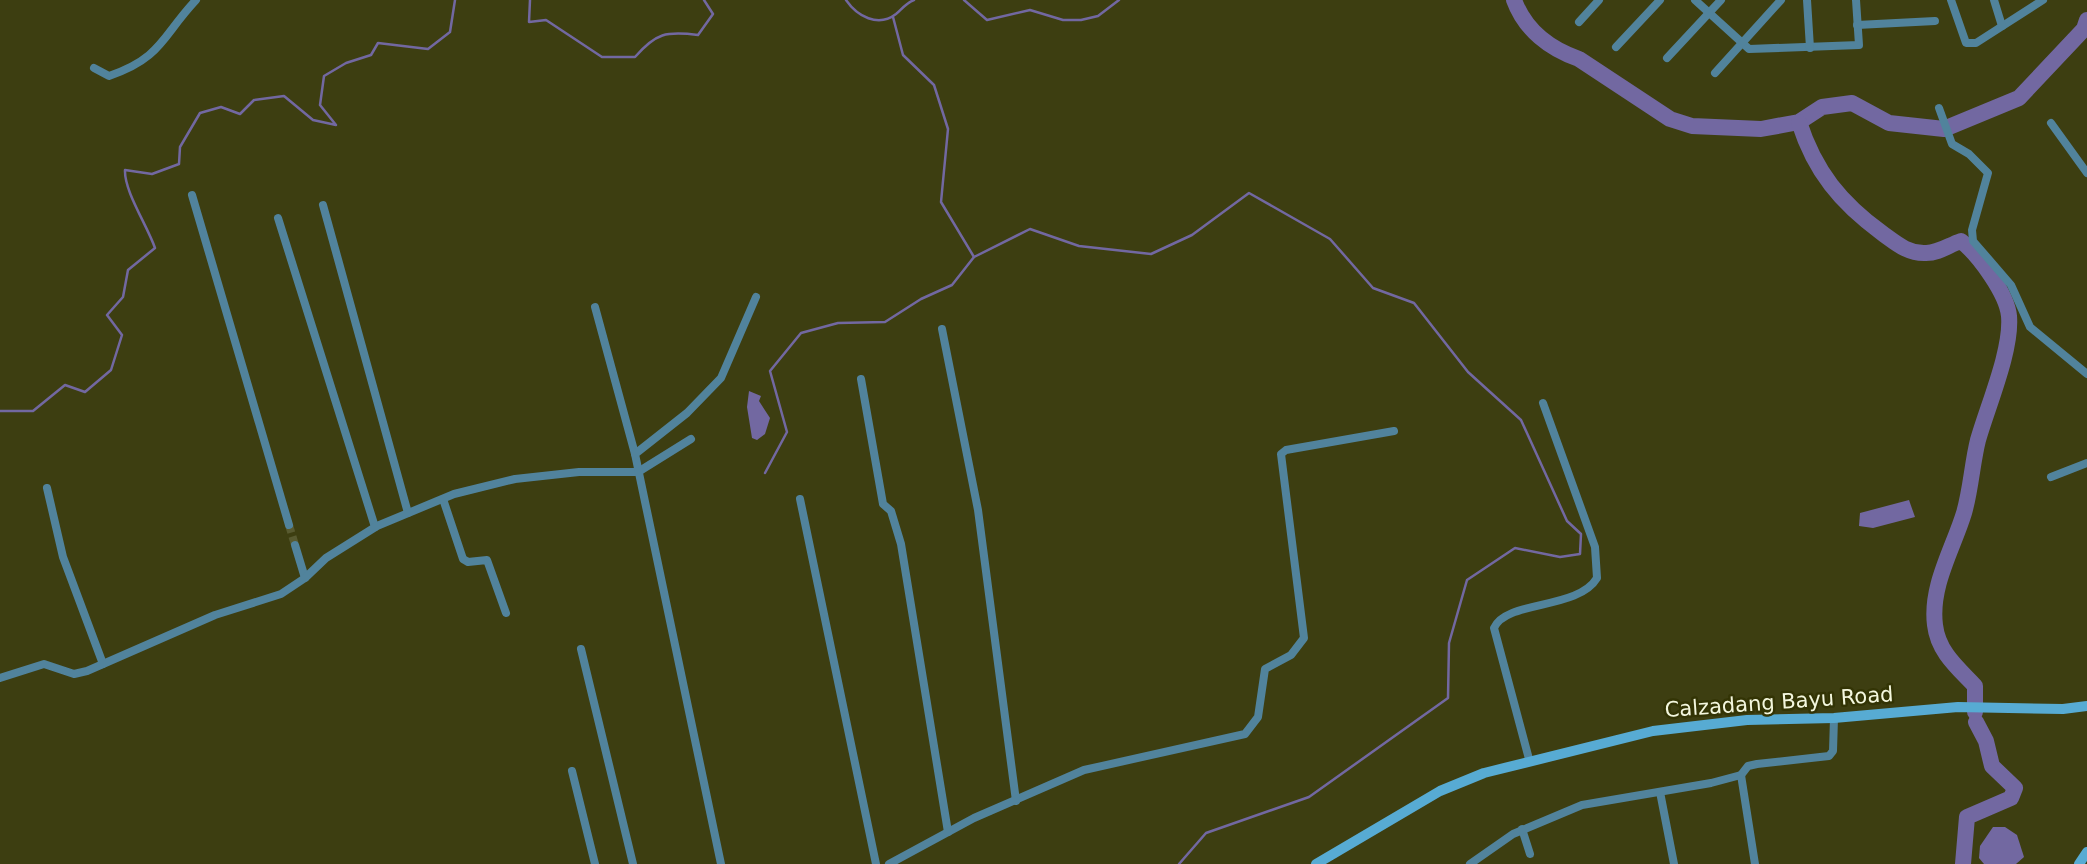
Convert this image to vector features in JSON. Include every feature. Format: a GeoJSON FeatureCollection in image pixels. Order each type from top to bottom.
{"type":"FeatureCollection","features":[{"type":"Feature","properties":{"kind":"street"},"geometry":{"type":"LineString","coordinates":[[94,68],[109,76],[138,63],[159,49],[196,0]]}},
{"type":"Feature","properties":{"kind":"street"},"geometry":{"type":"LineString","coordinates":[[1579,22],[1599,0]]}},
{"type":"Feature","properties":{"kind":"street"},"geometry":{"type":"LineString","coordinates":[[1616,47],[1660,0]]}},
{"type":"Feature","properties":{"kind":"street"},"geometry":{"type":"LineString","coordinates":[[1695,0],[1749,49],[1859,45],[1856,0]]}},
{"type":"Feature","properties":{"kind":"street"},"geometry":{"type":"LineString","coordinates":[[1667,58],[1721,0]]}},
{"type":"Feature","properties":{"kind":"street"},"geometry":{"type":"LineString","coordinates":[[1715,73],[1781,0]]}},
{"type":"Feature","properties":{"kind":"street"},"geometry":{"type":"LineString","coordinates":[[1807,0],[1810,48]]}},
{"type":"Feature","properties":{"kind":"street"},"geometry":{"type":"LineString","coordinates":[[1951,0],[1966,43],[1976,43],[2031,4],[2043,0]]}},
{"type":"Feature","properties":{"kind":"street"},"geometry":{"type":"LineString","coordinates":[[1994,0],[2002,26]]}},
{"type":"Feature","properties":{"kind":"street"},"geometry":{"type":"LineString","coordinates":[[1857,25],[1934,20]]}},
{"type":"Feature","properties":{"kind":"street"},"geometry":{"type":"LineString","coordinates":[[1938,108],[1952,144],[1969,154],[1987,173],[1972,230],[1973,242],[2011,285],[2030,327],[2087,374]]}},
{"type":"Feature","properties":{"kind":"street"},"geometry":{"type":"LineString","coordinates":[[2051,123],[2087,173]]}},
{"type":"Feature","properties":{"kind":"street"},"geometry":{"type":"LineString","coordinates":[[192,195],[289,526]]}},
{"type":"Feature","properties":{"kind":"street"},"geometry":{"type":"LineString","coordinates":[[323,205],[408,513]]}},
{"type":"Feature","properties":{"kind":"street"},"geometry":{"type":"LineString","coordinates":[[278,218],[375,527]]}},
{"type":"Feature","properties":{"kind":"street"},"geometry":{"type":"LineString","coordinates":[[635,454],[687,413],[722,378],[756,297]]}},
{"type":"Feature","properties":{"kind":"street"},"geometry":{"type":"LineString","coordinates":[[595,307],[654,533],[721,864]]}},
{"type":"Feature","properties":{"kind":"street"},"geometry":{"type":"LineString","coordinates":[[942,329],[980,523],[1016,801]]}},
{"type":"Feature","properties":{"kind":"street"},"geometry":{"type":"LineString","coordinates":[[861,379],[883,504],[891,511],[901,544],[948,832]]}},
{"type":"Feature","properties":{"kind":"street"},"geometry":{"type":"LineString","coordinates":[[1529,759],[1493,628],[1505,616],[1583,592],[1597,578],[1595,547],[1543,403]]}},
{"type":"Feature","properties":{"kind":"street"},"geometry":{"type":"LineString","coordinates":[[889,864],[948,832],[1084,770],[1245,734],[1258,717],[1265,669],[1291,655],[1304,638],[1281,454],[1286,450],[1394,431]]}},
{"type":"Feature","properties":{"kind":"street"},"geometry":{"type":"LineString","coordinates":[[0,678],[44,664],[74,674],[215,615],[281,594],[305,578],[326,558],[375,527],[443,499],[515,479],[579,472],[638,472],[691,439]]}},
{"type":"Feature","properties":{"kind":"street"},"geometry":{"type":"LineString","coordinates":[[2051,477],[2087,464]]}},
{"type":"Feature","properties":{"kind":"street"},"geometry":{"type":"LineString","coordinates":[[47,488],[63,557],[103,664]]}},
{"type":"Feature","properties":{"kind":"street"},"geometry":{"type":"LineString","coordinates":[[443,499],[463,559],[468,562],[487,560],[506,613]]}},
{"type":"Feature","properties":{"kind":"street"},"geometry":{"type":"LineString","coordinates":[[800,499],[876,864]]}},
{"type":"Feature","properties":{"kind":"street"},"geometry":{"type":"LineString","coordinates":[[295,545],[305,578]]}},
{"type":"Feature","properties":{"kind":"street"},"geometry":{"type":"LineString","coordinates":[[581,649],[634,864]]}},
{"type":"Feature","properties":{"kind":"street","name":"Calzadang Bayu Road"},"geometry":{"type":"LineString","coordinates":[[1316,864],[1440,791],[1529,759],[1653,731],[1747,720],[1834,718],[1985,705],[2063,709],[2087,706]]}},
{"type":"Feature","properties":{"kind":"street"},"geometry":{"type":"LineString","coordinates":[[1470,864],[1522,829],[1582,805],[1741,775],[1748,766],[1757,764],[1829,756],[1833,751],[1834,718]]}},
{"type":"Feature","properties":{"kind":"street"},"geometry":{"type":"LineString","coordinates":[[572,771],[595,864]]}},
{"type":"Feature","properties":{"kind":"street"},"geometry":{"type":"LineString","coordinates":[[1741,775],[1755,864]]}},
{"type":"Feature","properties":{"kind":"street"},"geometry":{"type":"LineString","coordinates":[[1660,792],[1674,864]]}},
{"type":"Feature","properties":{"kind":"street"},"geometry":{"type":"LineString","coordinates":[[1522,829],[1530,853]]}},
{"type":"Feature","properties":{"kind":"street"},"geometry":{"type":"LineString","coordinates":[[2079,864],[2087,852]]}},
{"type":"Feature","properties":{"kind":"shaded area"},"geometry":{"type":"Polygon","coordinates":[[[749,391],[761,396],[759,401],[770,418],[765,434],[757,440],[752,438],[747,407],[749,391]]]}},
{"type":"Feature","properties":{"kind":"shaded area"},"geometry":{"type":"Polygon","coordinates":[[[1909,500],[1915,517],[1873,528],[1859,526],[1860,513],[1909,500]]]}},
{"type":"Feature","properties":{"kind":"shaded area"},"geometry":{"type":"Polygon","coordinates":[[[1993,827],[2005,827],[2017,835],[2024,857],[2016,864],[1984,864],[1979,858],[1980,846],[1993,827]]]}},
{"type":"Feature","properties":{"kind":"waterway"},"geometry":{"type":"LineString","coordinates":[[0,411],[33,411],[65,385],[85,392],[111,370],[122,335],[107,315],[123,297],[128,270],[155,248],[128,188],[125,170],[152,174],[179,164],[180,147],[200,113],[221,107],[240,114],[254,100],[284,96],[313,120],[336,125],[320,105],[324,76],[346,63],[371,55],[378,43],[428,49],[450,32],[455,0]]}},
{"type":"Feature","properties":{"kind":"waterway"},"geometry":{"type":"LineString","coordinates":[[530,0],[529,22],[546,20],[602,57],[635,57],[656,38],[678,33],[698,35],[713,14],[704,0]]}},
{"type":"Feature","properties":{"kind":"waterway"},"geometry":{"type":"LineString","coordinates":[[846,0],[856,11],[875,20],[889,18],[914,0]]}},
{"type":"Feature","properties":{"kind":"waterway"},"geometry":{"type":"LineString","coordinates":[[964,0],[987,20],[1030,10],[1063,20],[1081,20],[1098,16],[1119,0]]}},
{"type":"Feature","properties":{"kind":"waterway"},"geometry":{"type":"LineString","coordinates":[[1514,0],[1532,29],[1549,44],[1579,59],[1670,119],[1692,126],[1761,129],[1799,122],[1822,107],[1852,103],[1889,123],[1944,129],[2019,98],[2084,29],[2087,20]]}},
{"type":"Feature","properties":{"kind":"waterway"},"geometry":{"type":"LineString","coordinates":[[893,17],[903,55],[934,85],[948,129],[941,202],[974,257],[1030,229],[1079,246],[1151,254],[1192,235],[1249,193],[1330,239],[1373,288],[1414,303],[1468,372],[1521,420],[1567,521],[1581,534],[1580,554],[1560,557],[1515,548],[1467,580],[1449,643],[1448,698],[1309,797],[1206,833],[1179,864]]}},
{"type":"Feature","properties":{"kind":"waterway"},"geometry":{"type":"LineString","coordinates":[[1799,122],[1821,171],[1842,198],[1867,222],[1913,252],[1935,252],[1961,241],[1991,276],[2007,307],[2007,345],[1978,440],[1966,504],[1943,568],[1934,610],[1937,635],[1944,651],[1975,686],[1975,712]]}},
{"type":"Feature","properties":{"kind":"waterway"},"geometry":{"type":"LineString","coordinates":[[765,473],[787,432],[770,371],[801,333],[838,323],[885,322],[921,299],[952,285],[974,257]]}},
{"type":"Feature","properties":{"kind":"waterway"},"geometry":{"type":"LineString","coordinates":[[1963,864],[1967,817],[2011,798],[2015,788],[1992,766],[1986,741],[1976,722]]}},
{"type":"Feature","properties":{"kind":"tunnel"},"geometry":{"type":"LineString","coordinates":[[289,525],[295,545]]}}]}
